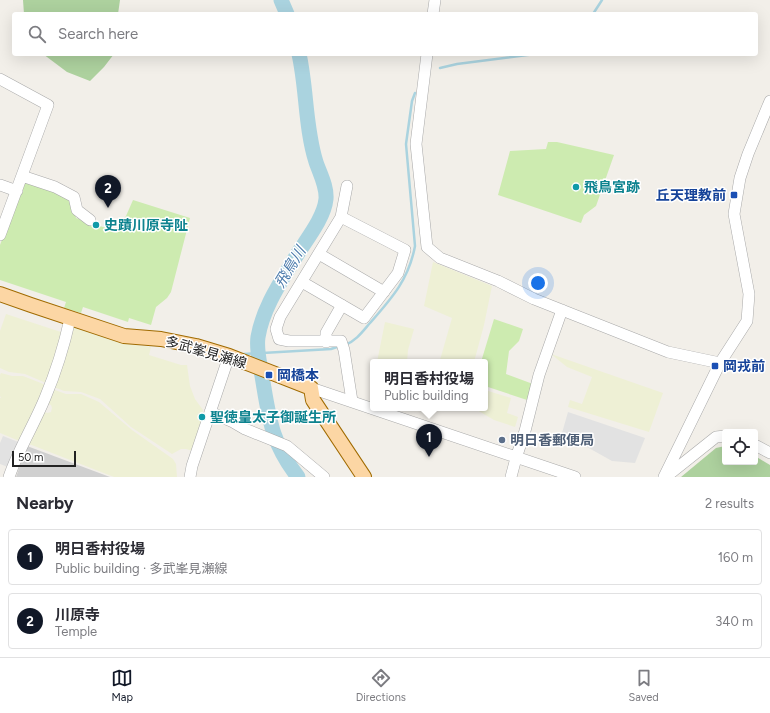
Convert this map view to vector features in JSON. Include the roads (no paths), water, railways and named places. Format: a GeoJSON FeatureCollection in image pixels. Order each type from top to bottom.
{"type":"FeatureCollection","features":[{"type":"Feature","properties":{"kind":"main road","name":"多武峯見瀬線"},"geometry":{"type":"LineString","coordinates":[[0,294],[124,336],[161,339],[196,346],[229,356],[311,388]]}},
{"type":"Feature","properties":{"kind":"main road"},"geometry":{"type":"LineString","coordinates":[[311,388],[313,400],[364,477]]}},
{"type":"Feature","properties":{"kind":"street"},"geometry":{"type":"LineString","coordinates":[[433,12],[435,0]]}},
{"type":"Feature","properties":{"kind":"street"},"geometry":{"type":"LineString","coordinates":[[427,56],[416,144],[427,247],[440,258],[498,281],[534,299],[668,352],[720,363]]}},
{"type":"Feature","properties":{"kind":"street"},"geometry":{"type":"LineString","coordinates":[[0,79],[48,105],[0,235]]}},
{"type":"Feature","properties":{"kind":"street"},"geometry":{"type":"LineString","coordinates":[[665,477],[720,363],[746,321],[749,294],[734,214],[740,178],[748,154],[770,101]]}},
{"type":"Feature","properties":{"kind":"street"},"geometry":{"type":"LineString","coordinates":[[22,176],[55,187],[74,197],[77,210],[90,220]]}},
{"type":"Feature","properties":{"kind":"street"},"geometry":{"type":"LineString","coordinates":[[0,185],[17,191]]}},
{"type":"Feature","properties":{"kind":"street"},"geometry":{"type":"LineString","coordinates":[[347,186],[341,217],[280,317],[276,329],[279,339],[289,341],[326,342],[342,345],[352,401]]}},
{"type":"Feature","properties":{"kind":"street"},"geometry":{"type":"LineString","coordinates":[[302,282],[364,318],[398,273],[405,250],[341,217]]}},
{"type":"Feature","properties":{"kind":"street"},"geometry":{"type":"LineString","coordinates":[[319,254],[384,292]]}},
{"type":"Feature","properties":{"kind":"street"},"geometry":{"type":"LineString","coordinates":[[326,342],[326,333],[342,305]]}},
{"type":"Feature","properties":{"kind":"street"},"geometry":{"type":"LineString","coordinates":[[511,477],[525,431],[539,375],[562,310]]}},
{"type":"Feature","properties":{"kind":"street"},"geometry":{"type":"LineString","coordinates":[[9,477],[13,464],[45,397],[62,353],[70,318]]}},
{"type":"Feature","properties":{"kind":"street"},"geometry":{"type":"LineString","coordinates":[[190,477],[192,466],[229,356]]}},
{"type":"Feature","properties":{"kind":"street"},"geometry":{"type":"LineString","coordinates":[[311,388],[370,407]]}},
{"type":"Feature","properties":{"kind":"street"},"geometry":{"type":"LineString","coordinates":[[382,411],[575,477]]}},
{"type":"Feature","properties":{"kind":"street"},"geometry":{"type":"LineString","coordinates":[[210,412],[245,429],[284,445],[324,477]]}},
{"type":"Feature","properties":{"kind":"street"},"geometry":{"type":"LineString","coordinates":[[665,477],[716,437],[722,436]]}},
{"type":"Feature","properties":{"kind":"street"},"geometry":{"type":"LineString","coordinates":[[758,447],[770,453]]}},
{"type":"Feature","properties":{"kind":"waterway","name":"飛鳥川"},"geometry":{"type":"LineString","coordinates":[[281,0],[286,12]]}},
{"type":"Feature","properties":{"kind":"waterway"},"geometry":{"type":"LineString","coordinates":[[594,12],[602,0]]}},
{"type":"Feature","properties":{"kind":"waterway","name":"飛鳥川"},"geometry":{"type":"LineString","coordinates":[[298,477],[282,453],[272,429],[258,356],[258,337],[260,326],[273,296],[299,251],[314,230],[325,207],[326,194],[312,149],[299,56]]}},
{"type":"Feature","properties":{"kind":"waterway"},"geometry":{"type":"LineString","coordinates":[[440,68],[457,64],[519,56]]}},
{"type":"Feature","properties":{"kind":"waterway"},"geometry":{"type":"LineString","coordinates":[[345,345],[359,336],[392,296],[404,278],[412,258],[415,246],[406,144],[412,101],[415,93]]}},
{"type":"Feature","properties":{"kind":"waterway"},"geometry":{"type":"LineString","coordinates":[[244,354],[331,349],[340,346]]}},
{"type":"Feature","properties":{"kind":"place","name":"飛鳥宮跡"},"geometry":{"type":"Point","coordinates":[576,187]}},
{"type":"Feature","properties":{"kind":"place","name":"丘天理教前"},"geometry":{"type":"Point","coordinates":[734,195]}},
{"type":"Feature","properties":{"kind":"place","name":"川原寺"},"geometry":{"type":"Point","coordinates":[108,208]}},
{"type":"Feature","properties":{"kind":"place","name":"史蹟川原寺阯"},"geometry":{"type":"Point","coordinates":[96,225]}},
{"type":"Feature","properties":{"kind":"place","name":"岡戎前"},"geometry":{"type":"Point","coordinates":[715,366]}},
{"type":"Feature","properties":{"kind":"place","name":"岡橋本"},"geometry":{"type":"Point","coordinates":[269,375]}},
{"type":"Feature","properties":{"kind":"place","name":"聖徳皇太子御誕生所"},"geometry":{"type":"Point","coordinates":[202,417]}},
{"type":"Feature","properties":{"kind":"place","name":"明日香郵便局"},"geometry":{"type":"Point","coordinates":[502,440]}},
{"type":"Feature","properties":{"kind":"place","name":"明日香村役場"},"geometry":{"type":"Point","coordinates":[429,457]}}]}
